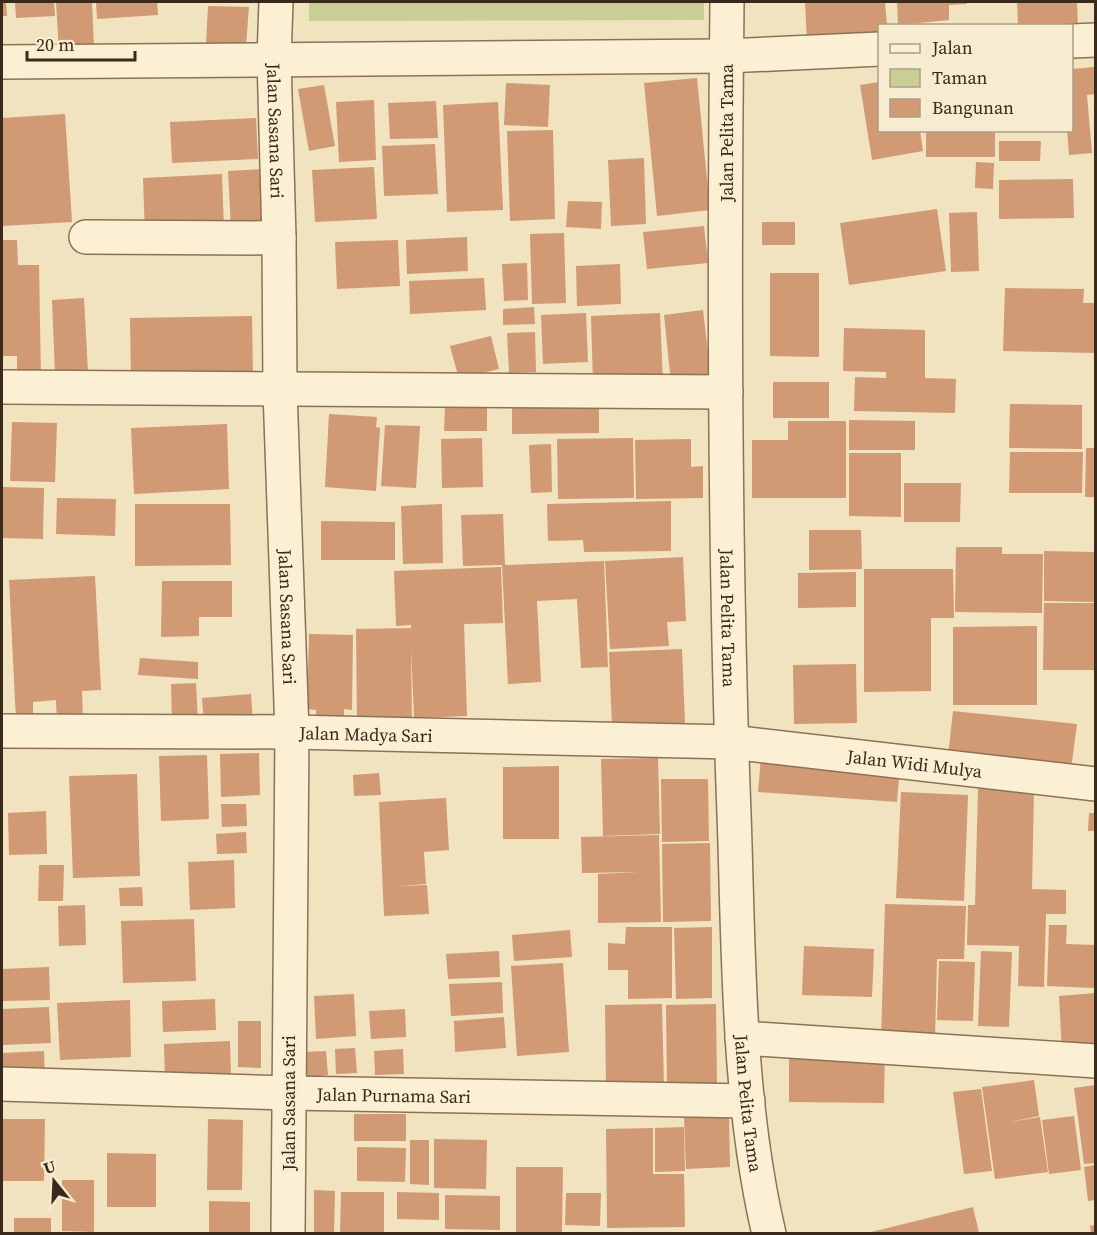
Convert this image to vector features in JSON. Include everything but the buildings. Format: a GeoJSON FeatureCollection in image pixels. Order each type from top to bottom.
{"type":"FeatureCollection","features":[{"type":"Feature","properties":{"kind":"street","name":"Jalan Sasana Sari"},"geometry":{"type":"LineString","coordinates":[[276,2],[274,58],[280,390],[292,732],[288,1233]]}},
{"type":"Feature","properties":{"kind":"street","name":"Jalan Pelita Tama"},"geometry":{"type":"LineString","coordinates":[[727,2],[726,392],[732,742],[742,1038],[757,1183],[769,1233]]}},
{"type":"Feature","properties":{"kind":"street"},"geometry":{"type":"LineString","coordinates":[[1073,41],[1095,40]]}},
{"type":"Feature","properties":{"kind":"street"},"geometry":{"type":"LineString","coordinates":[[2,62],[726,56],[878,49]]}},
{"type":"Feature","properties":{"kind":"street"},"geometry":{"type":"LineString","coordinates":[[86,237],[279,238]]}},
{"type":"Feature","properties":{"kind":"street"},"geometry":{"type":"LineString","coordinates":[[2,387],[726,392]]}},
{"type":"Feature","properties":{"kind":"street","name":"Jalan Madya Sari"},"geometry":{"type":"LineString","coordinates":[[2,731],[292,732],[732,742]]}},
{"type":"Feature","properties":{"kind":"street","name":"Jalan Widi Mulya"},"geometry":{"type":"LineString","coordinates":[[732,742],[1095,784]]}},
{"type":"Feature","properties":{"kind":"street"},"geometry":{"type":"LineString","coordinates":[[742,1038],[1095,1061]]}},
{"type":"Feature","properties":{"kind":"street","name":"Jalan Purnama Sari"},"geometry":{"type":"LineString","coordinates":[[2,1084],[288,1093],[748,1101]]}},
{"type":"Feature","properties":{"kind":"green space"},"geometry":{"type":"Polygon","coordinates":[[[309,2],[704,2],[704,20],[309,21],[309,2]]]}}]}
